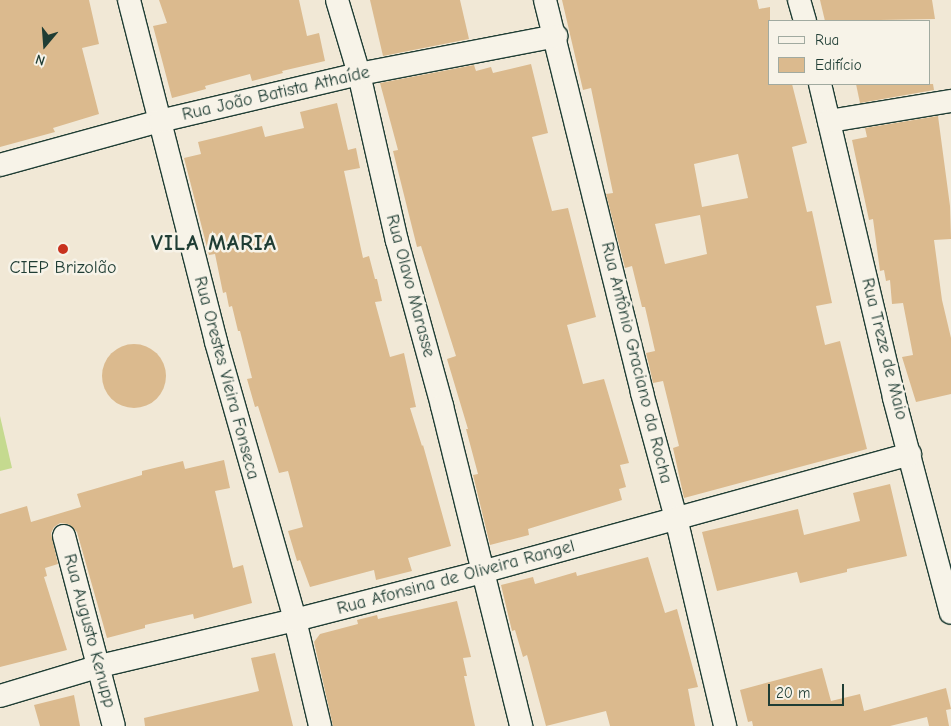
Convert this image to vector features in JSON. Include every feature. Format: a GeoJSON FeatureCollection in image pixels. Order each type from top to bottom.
{"type":"FeatureCollection","features":[{"type":"Feature","properties":{"kind":"street","name":"Rua Orestes Vieira Fonseca"},"geometry":{"type":"LineString","coordinates":[[129,0],[216,342],[295,620],[320,726]]}},
{"type":"Feature","properties":{"kind":"street","name":"Rua Olavo Marasse"},"geometry":{"type":"LineString","coordinates":[[337,0],[359,74],[397,241],[442,406],[521,726]]}},
{"type":"Feature","properties":{"kind":"street","name":"Rua Antônio Graciano da Rocha"},"geometry":{"type":"LineString","coordinates":[[546,0],[642,393],[676,518],[725,726]]}},
{"type":"Feature","properties":{"kind":"street"},"geometry":{"type":"LineString","coordinates":[[799,0],[805,20]]}},
{"type":"Feature","properties":{"kind":"street","name":"Rua João Batista Athaíde"},"geometry":{"type":"LineString","coordinates":[[0,165],[160,121],[359,74],[556,36]]}},
{"type":"Feature","properties":{"kind":"street","name":"Rua Treze de Maio"},"geometry":{"type":"LineString","coordinates":[[820,85],[894,398],[951,613]]}},
{"type":"Feature","properties":{"kind":"street"},"geometry":{"type":"LineString","coordinates":[[829,121],[951,101]]}},
{"type":"Feature","properties":{"kind":"street","name":"Rua Afonsina de Oliveira Rangel"},"geometry":{"type":"LineString","coordinates":[[0,696],[100,666],[295,620],[482,572],[910,454]]}},
{"type":"Feature","properties":{"kind":"street","name":"Rua Augusto Kenupp"},"geometry":{"type":"LineString","coordinates":[[64,536],[100,666],[114,726]]}},
{"type":"Feature","properties":{"kind":"green space"},"geometry":{"type":"Polygon","coordinates":[[[0,416],[12,468],[0,471],[0,416]]]}},
{"type":"Feature","properties":{"kind":"building"},"geometry":{"type":"Polygon","coordinates":[[[0,0],[89,0],[99,44],[82,48],[99,114],[53,128],[55,132],[0,147],[0,0]]]}},
{"type":"Feature","properties":{"kind":"building"},"geometry":{"type":"Polygon","coordinates":[[[159,0],[299,0],[307,36],[319,33],[325,61],[282,71],[283,73],[252,81],[250,74],[205,86],[206,89],[172,98],[153,26],[167,23],[159,0]]]}},
{"type":"Feature","properties":{"kind":"building"},"geometry":{"type":"Polygon","coordinates":[[[370,0],[460,0],[469,39],[383,56],[370,0]]]}},
{"type":"Feature","properties":{"kind":"building"},"geometry":{"type":"Polygon","coordinates":[[[562,0],[757,0],[759,9],[770,7],[770,20],[768,20],[768,85],[792,85],[807,143],[792,147],[807,212],[812,211],[832,303],[816,306],[825,345],[840,341],[867,449],[684,498],[673,448],[679,446],[663,381],[653,383],[646,353],[655,351],[645,307],[642,307],[632,266],[625,268],[606,194],[613,193],[591,88],[583,90],[562,0]],[[738,154],[694,164],[702,207],[748,198],[738,154]],[[700,215],[655,224],[665,264],[707,254],[700,215]]]}},
{"type":"Feature","properties":{"kind":"building"},"geometry":{"type":"Polygon","coordinates":[[[820,0],[932,0],[935,19],[880,20],[825,20],[820,0]]]}},
{"type":"Feature","properties":{"kind":"building"},"geometry":{"type":"Polygon","coordinates":[[[531,64],[548,133],[532,137],[552,211],[568,208],[596,317],[567,325],[583,384],[604,379],[629,463],[620,465],[626,487],[619,489],[622,500],[528,529],[529,535],[490,545],[473,475],[478,474],[466,429],[468,429],[447,359],[456,356],[421,246],[417,247],[393,151],[398,150],[380,83],[474,65],[476,71],[491,67],[493,73],[531,64]]]}},
{"type":"Feature","properties":{"kind":"building"},"geometry":{"type":"Polygon","coordinates":[[[933,84],[934,90],[860,103],[856,85],[933,84]]]}},
{"type":"Feature","properties":{"kind":"building"},"geometry":{"type":"Polygon","coordinates":[[[337,103],[348,150],[356,148],[360,168],[344,171],[363,258],[369,256],[375,279],[377,279],[382,301],[375,302],[390,357],[404,353],[416,407],[410,408],[423,445],[451,546],[408,558],[412,571],[376,580],[374,570],[310,587],[300,560],[297,561],[288,531],[303,527],[288,471],[279,473],[258,406],[255,407],[247,379],[252,378],[240,331],[238,331],[232,306],[229,307],[226,292],[223,293],[215,254],[209,255],[184,158],[201,154],[198,142],[262,126],[265,137],[304,128],[300,112],[337,103]]]}},
{"type":"Feature","properties":{"kind":"building"},"geometry":{"type":"Polygon","coordinates":[[[938,116],[950,206],[951,239],[934,240],[942,300],[951,338],[951,394],[916,402],[902,357],[913,355],[903,303],[892,304],[890,280],[886,281],[884,270],[880,271],[873,219],[869,220],[852,140],[867,137],[865,128],[938,116]]]}},
{"type":"Feature","properties":{"kind":"building"},"geometry":{"type":"Polygon","coordinates":[[[128,344],[140,344],[157,353],[164,364],[166,376],[164,388],[157,399],[140,408],[128,408],[116,403],[107,394],[102,382],[102,370],[107,358],[116,349],[128,344]]]}},
{"type":"Feature","properties":{"kind":"building"},"geometry":{"type":"Polygon","coordinates":[[[224,460],[230,488],[215,491],[233,568],[243,565],[252,603],[194,619],[193,614],[145,625],[145,628],[107,638],[77,532],[68,524],[60,523],[54,527],[51,533],[58,564],[45,568],[47,576],[44,577],[67,650],[0,667],[0,514],[27,506],[31,522],[81,507],[77,494],[142,475],[142,471],[183,461],[185,469],[224,460]]]}},
{"type":"Feature","properties":{"kind":"building"},"geometry":{"type":"Polygon","coordinates":[[[890,484],[907,556],[847,569],[847,572],[800,583],[797,572],[717,591],[702,532],[798,509],[804,535],[860,521],[853,493],[890,484]]]}},
{"type":"Feature","properties":{"kind":"building"},"geometry":{"type":"Polygon","coordinates":[[[648,557],[665,613],[677,609],[698,687],[688,689],[695,726],[610,726],[606,711],[546,726],[527,655],[523,657],[515,630],[512,631],[501,585],[533,577],[535,584],[576,572],[577,576],[648,557]]]}},
{"type":"Feature","properties":{"kind":"building"},"geometry":{"type":"Polygon","coordinates":[[[457,601],[471,657],[463,658],[467,676],[464,676],[475,726],[333,726],[314,642],[320,634],[358,624],[357,620],[377,615],[378,619],[457,601]]]}},
{"type":"Feature","properties":{"kind":"building"},"geometry":{"type":"Polygon","coordinates":[[[275,653],[293,726],[145,726],[144,718],[259,691],[251,658],[275,653]]]}},
{"type":"Feature","properties":{"kind":"building"},"geometry":{"type":"Polygon","coordinates":[[[822,668],[831,701],[860,694],[864,711],[946,688],[951,709],[946,710],[949,726],[929,726],[927,717],[890,726],[753,726],[752,721],[748,722],[740,690],[822,668]]]}},
{"type":"Feature","properties":{"kind":"building"},"geometry":{"type":"Polygon","coordinates":[[[74,695],[80,726],[40,726],[34,705],[74,695]]]}},
{"type":"Feature","properties":{"kind":"place","name":"CIEP Brizolão"},"geometry":{"type":"Point","coordinates":[63,249]}},
{"type":"Feature","properties":{"kind":"district","name":"VILA MARIA"},"geometry":{"type":"Point","coordinates":[214,244]}}]}
